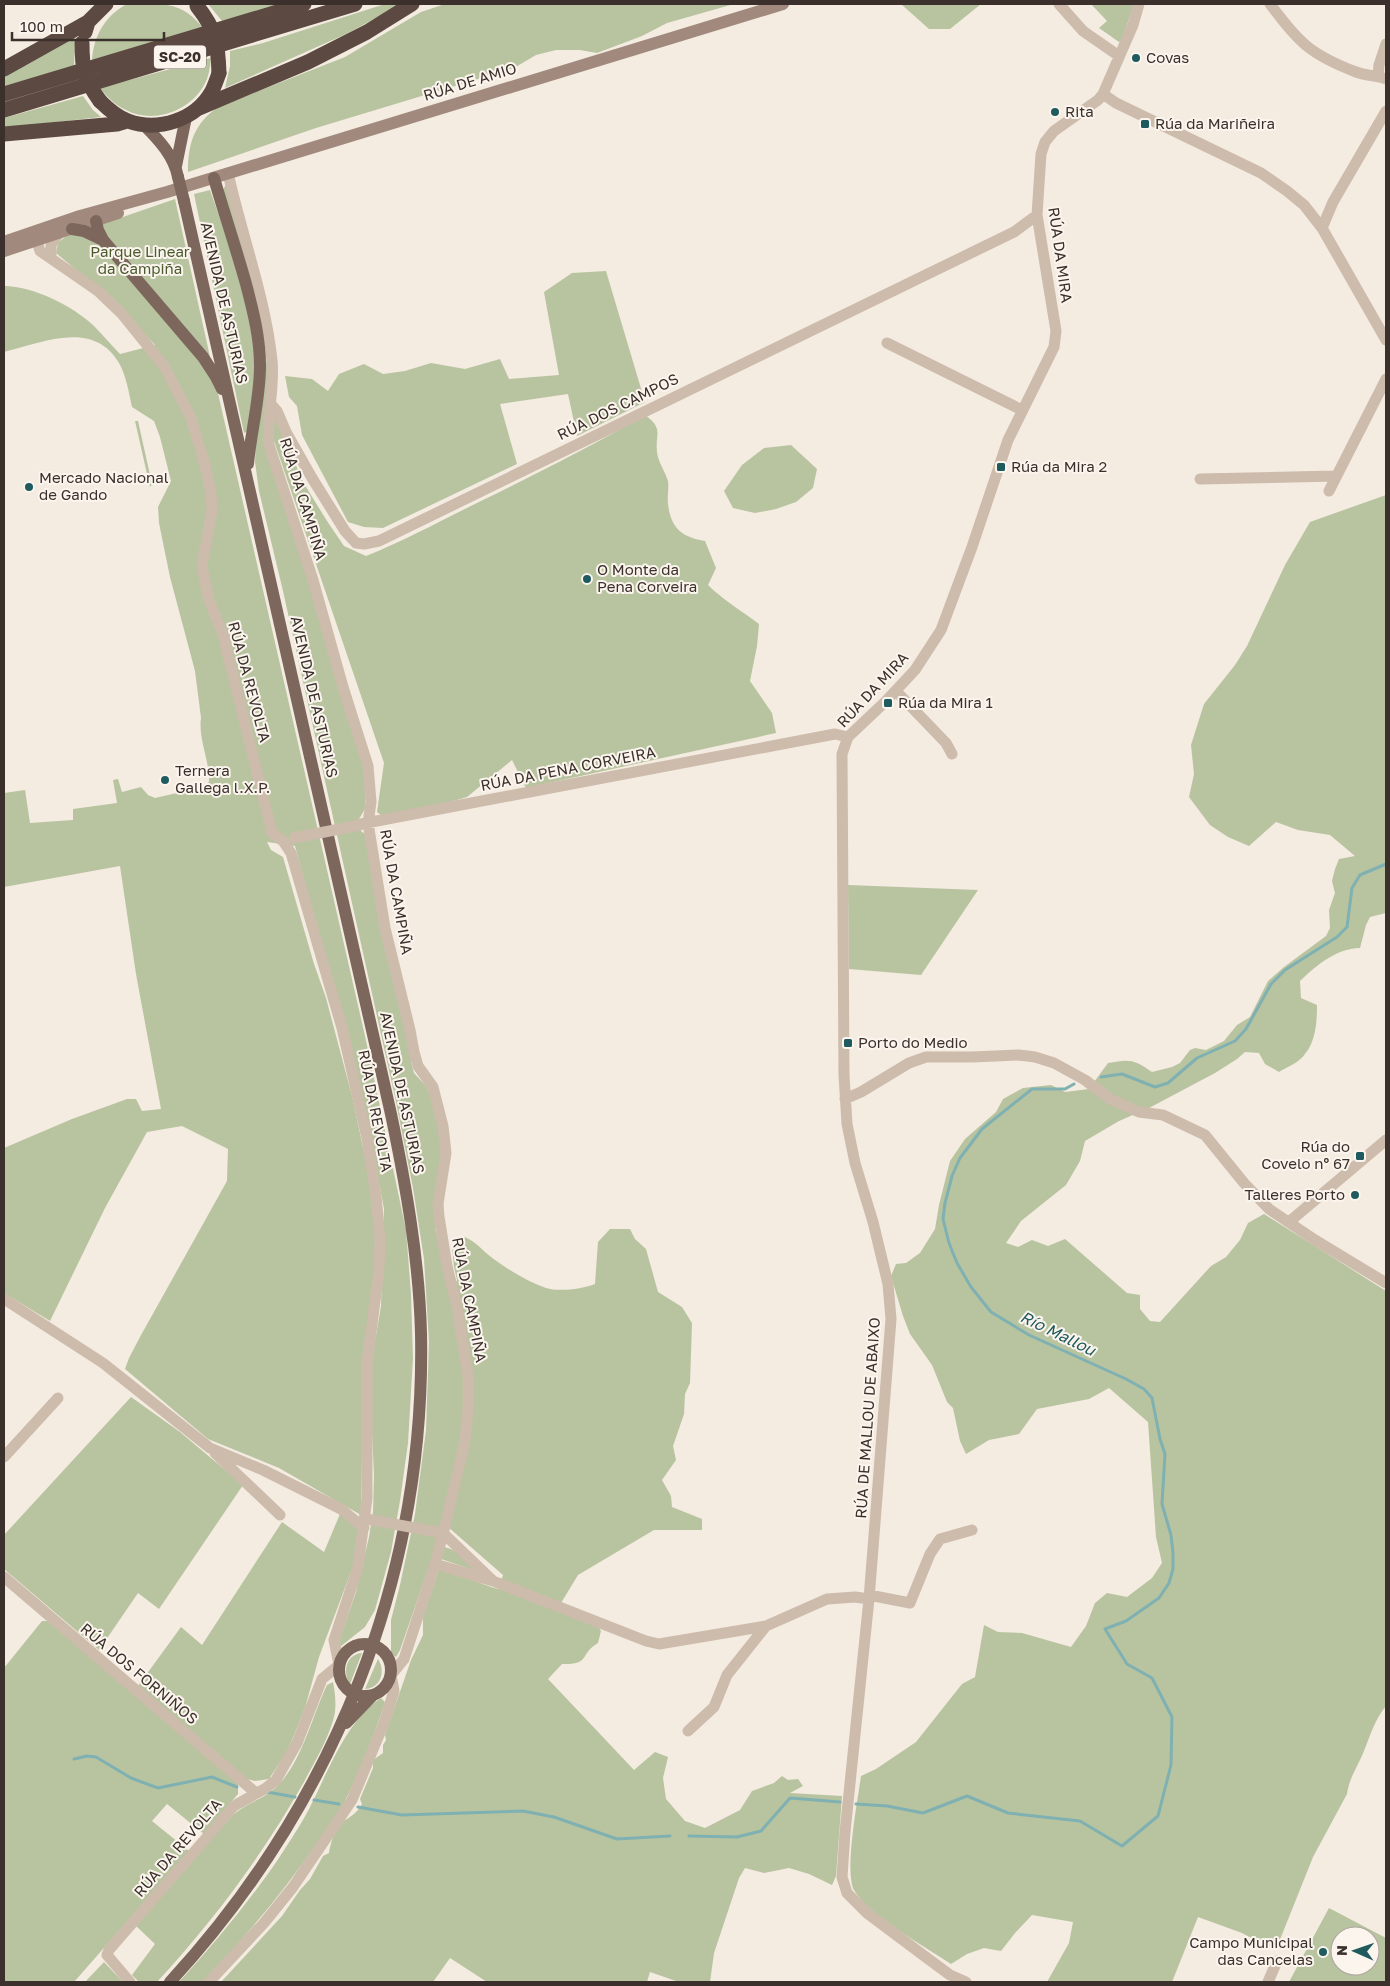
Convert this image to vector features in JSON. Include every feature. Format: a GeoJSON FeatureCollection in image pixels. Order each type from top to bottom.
{"type":"FeatureCollection","features":[{"type":"Feature","properties":{"kind":"highway","name":"SC-20"},"geometry":{"type":"LineString","coordinates":[[4,94],[304,4]]}},
{"type":"Feature","properties":{"kind":"highway","name":"SC-20"},"geometry":{"type":"LineString","coordinates":[[4,110],[355,4]]}},
{"type":"Feature","properties":{"kind":"highway"},"geometry":{"type":"LineString","coordinates":[[88,22],[82,43],[82,64],[87,84],[100,101],[112,112],[127,121],[144,125],[166,124],[186,117],[199,108],[308,62],[367,32],[412,4]]}},
{"type":"Feature","properties":{"kind":"highway"},"geometry":{"type":"LineString","coordinates":[[4,69],[88,22],[103,5]]}},
{"type":"Feature","properties":{"kind":"highway"},"geometry":{"type":"LineString","coordinates":[[196,5],[209,21],[217,42],[219,73],[211,92],[199,108]]}},
{"type":"Feature","properties":{"kind":"highway"},"geometry":{"type":"LineString","coordinates":[[4,134],[117,124],[127,121]]}},
{"type":"Feature","properties":{"kind":"main road"},"geometry":{"type":"LineString","coordinates":[[177,172],[186,117]]}},
{"type":"Feature","properties":{"kind":"main road"},"geometry":{"type":"LineString","coordinates":[[144,125],[160,141],[177,172]]}},
{"type":"Feature","properties":{"kind":"main road","name":"AVENIDA DE ASTURIAS"},"geometry":{"type":"LineString","coordinates":[[177,172],[392,1114],[416,1255],[421,1349],[416,1448],[402,1542],[381,1619]]}},
{"type":"Feature","properties":{"kind":"main road"},"geometry":{"type":"LineString","coordinates":[[214,178],[231,232],[259,340],[259,389],[250,433],[247,474]]}},
{"type":"Feature","properties":{"kind":"main road"},"geometry":{"type":"LineString","coordinates":[[96,221],[103,240],[203,357],[216,377],[232,411]]}},
{"type":"Feature","properties":{"kind":"main road"},"geometry":{"type":"LineString","coordinates":[[67,228],[84,231],[103,240]]}},
{"type":"Feature","properties":{"kind":"main road"},"geometry":{"type":"LineString","coordinates":[[170,1982],[233,1907],[271,1854],[310,1790],[355,1695],[367,1645],[381,1619]]}},
{"type":"Feature","properties":{"kind":"main road"},"geometry":{"type":"LineString","coordinates":[[340,1729],[372,1696],[386,1686],[390,1675],[390,1666],[381,1619]]}},
{"type":"Feature","properties":{"kind":"main road"},"geometry":{"type":"LineString","coordinates":[[340,1729],[343,1706],[339,1665],[342,1656],[349,1649],[367,1645],[387,1656]]}},
{"type":"Feature","properties":{"kind":"main road"},"geometry":{"type":"LineString","coordinates":[[341,1681],[343,1686],[355,1695],[372,1696]]}},
{"type":"Feature","properties":{"kind":"street","name":"RÚA DE AMIO"},"geometry":{"type":"LineString","coordinates":[[4,247],[46,252],[67,228],[126,203],[214,178],[783,4]]}},
{"type":"Feature","properties":{"kind":"street"},"geometry":{"type":"LineString","coordinates":[[1059,4],[1084,31],[1119,56]]}},
{"type":"Feature","properties":{"kind":"street"},"geometry":{"type":"LineString","coordinates":[[1139,4],[1133,25],[1103,94],[1116,103],[1261,173],[1287,191],[1310,212],[1322,228],[1386,340]]}},
{"type":"Feature","properties":{"kind":"street"},"geometry":{"type":"LineString","coordinates":[[1270,4],[1295,37],[1317,55],[1362,74],[1382,78],[1379,65],[1386,44]]}},
{"type":"Feature","properties":{"kind":"street","name":"RÚA DA MIRA"},"geometry":{"type":"LineString","coordinates":[[845,1099],[842,754],[848,737],[915,670],[941,630],[1008,440],[1056,340],[1037,216],[1041,154],[1045,142],[1054,131],[1098,100],[1103,94]]}},
{"type":"Feature","properties":{"kind":"street"},"geometry":{"type":"LineString","coordinates":[[1322,228],[1333,202],[1386,111]]}},
{"type":"Feature","properties":{"kind":"street","name":"RÚA DA CAMPIÑA"},"geometry":{"type":"LineString","coordinates":[[228,173],[264,311],[274,376],[268,430],[270,445],[313,580],[368,766],[370,802],[364,824],[390,950],[418,1066],[437,1098],[446,1153],[438,1204],[447,1266],[457,1307],[468,1376],[468,1410],[465,1441],[435,1564],[404,1659],[390,1675]]}},
{"type":"Feature","properties":{"kind":"street","name":"RÚA DE AMIO"},"geometry":{"type":"LineString","coordinates":[[4,247],[96,221],[166,192]]}},
{"type":"Feature","properties":{"kind":"street"},"geometry":{"type":"LineString","coordinates":[[1310,212],[1333,202]]}},
{"type":"Feature","properties":{"kind":"street","name":"RÚA DE AMIO"},"geometry":{"type":"LineString","coordinates":[[96,221],[99,215],[117,209],[126,203]]}},
{"type":"Feature","properties":{"kind":"street","name":"RÚA DOS CAMPOS"},"geometry":{"type":"LineString","coordinates":[[271,404],[312,478],[345,531],[356,543],[364,544],[379,541],[1014,232],[1037,216]]}},
{"type":"Feature","properties":{"kind":"street"},"geometry":{"type":"LineString","coordinates":[[46,252],[67,228]]}},
{"type":"Feature","properties":{"kind":"street","name":"RÚA DA REVOLTA"},"geometry":{"type":"LineString","coordinates":[[46,252],[98,291],[146,341],[164,366],[192,418],[206,464],[211,493],[210,529],[202,565],[209,600],[223,635],[272,833],[289,839],[291,853],[342,1028],[358,1096],[376,1196],[379,1254],[367,1363],[367,1498],[365,1523],[358,1567],[334,1640],[339,1665],[322,1679],[297,1743],[276,1780],[234,1806],[115,1943],[107,1956],[130,1982]]}},
{"type":"Feature","properties":{"kind":"street"},"geometry":{"type":"LineString","coordinates":[[887,343],[1022,410]]}},
{"type":"Feature","properties":{"kind":"street"},"geometry":{"type":"LineString","coordinates":[[1329,491],[1386,379]]}},
{"type":"Feature","properties":{"kind":"street"},"geometry":{"type":"LineString","coordinates":[[1200,479],[1336,476]]}},
{"type":"Feature","properties":{"kind":"street"},"geometry":{"type":"LineString","coordinates":[[896,691],[946,743],[952,754]]}},
{"type":"Feature","properties":{"kind":"street","name":"RÚA DA PENA CORVEIRA"},"geometry":{"type":"LineString","coordinates":[[289,839],[835,734],[848,737]]}},
{"type":"Feature","properties":{"kind":"street"},"geometry":{"type":"LineString","coordinates":[[845,1099],[861,1092],[909,1063],[926,1057],[972,1058],[1019,1054],[1054,1063],[1077,1076],[1110,1099],[1139,1112],[1163,1115],[1205,1135],[1244,1183],[1269,1209],[1386,1283]]}},
{"type":"Feature","properties":{"kind":"street","name":"RÚA DE MALLOU DE ABAIXO"},"geometry":{"type":"LineString","coordinates":[[845,1099],[847,1124],[855,1163],[873,1222],[888,1284],[891,1318],[869,1597],[842,1877],[847,1893],[867,1913],[950,1975],[966,1982]]}},
{"type":"Feature","properties":{"kind":"street"},"geometry":{"type":"LineString","coordinates":[[1289,1222],[1386,1140]]}},
{"type":"Feature","properties":{"kind":"street"},"geometry":{"type":"LineString","coordinates":[[4,1300],[97,1359],[210,1448],[280,1515]]}},
{"type":"Feature","properties":{"kind":"street"},"geometry":{"type":"LineString","coordinates":[[4,1457],[58,1398]]}},
{"type":"Feature","properties":{"kind":"street"},"geometry":{"type":"LineString","coordinates":[[210,1448],[263,1470],[342,1509],[365,1523],[443,1533],[493,1581]]}},
{"type":"Feature","properties":{"kind":"street"},"geometry":{"type":"LineString","coordinates":[[435,1564],[493,1581],[646,1642],[659,1644],[766,1626],[827,1599],[869,1597],[910,1603],[930,1554],[940,1539],[972,1530]]}},
{"type":"Feature","properties":{"kind":"street","name":"RÚA DOS FORNIÑOS"},"geometry":{"type":"LineString","coordinates":[[4,1577],[256,1793]]}},
{"type":"Feature","properties":{"kind":"street"},"geometry":{"type":"LineString","coordinates":[[688,1731],[714,1707],[727,1675],[766,1626]]}},
{"type":"Feature","properties":{"kind":"street"},"geometry":{"type":"LineString","coordinates":[[209,1982],[264,1923],[293,1887],[352,1800],[384,1723],[394,1690],[390,1675]]}},
{"type":"Feature","properties":{"kind":"street"},"geometry":{"type":"LineString","coordinates":[[1268,1982],[1277,1961]]}},
{"type":"Feature","properties":{"kind":"green space"},"geometry":{"type":"Polygon","coordinates":[[[127,4],[160,4],[178,8],[187,12],[203,28],[92,60],[95,42],[102,27],[113,14],[127,4]]]}},
{"type":"Feature","properties":{"kind":"green space"},"geometry":{"type":"Polygon","coordinates":[[[208,4],[283,4],[222,21],[208,4]]]}},
{"type":"Feature","properties":{"kind":"green space"},"geometry":{"type":"Polygon","coordinates":[[[385,4],[402,4],[346,34],[225,88],[230,66],[230,51],[263,43],[385,4]]]}},
{"type":"Feature","properties":{"kind":"green space"},"geometry":{"type":"Polygon","coordinates":[[[445,4],[734,4],[667,23],[642,36],[597,53],[580,50],[556,50],[536,55],[514,68],[316,128],[188,172],[189,152],[194,135],[203,120],[218,107],[345,57],[421,12],[445,4]]]}},
{"type":"Feature","properties":{"kind":"green space"},"geometry":{"type":"Polygon","coordinates":[[[901,4],[981,4],[950,29],[929,29],[901,4]]]}},
{"type":"Feature","properties":{"kind":"green space"},"geometry":{"type":"Polygon","coordinates":[[[1091,4],[1134,4],[1122,40],[1119,42],[1099,28],[1107,21],[1091,4]]]}},
{"type":"Feature","properties":{"kind":"green space"},"geometry":{"type":"Polygon","coordinates":[[[75,37],[74,67],[4,86],[4,73],[75,37]]]}},
{"type":"Feature","properties":{"kind":"green space"},"geometry":{"type":"Polygon","coordinates":[[[211,58],[207,80],[203,87],[188,103],[169,113],[147,116],[136,114],[122,108],[108,98],[100,88],[211,58]]]}},
{"type":"Feature","properties":{"kind":"green space"},"geometry":{"type":"Polygon","coordinates":[[[83,96],[93,110],[101,117],[4,128],[4,118],[83,96]]]}},
{"type":"Feature","properties":{"kind":"green space"},"geometry":{"type":"Polygon","coordinates":[[[227,186],[258,297],[270,386],[265,419],[364,767],[366,785],[365,809],[359,819],[361,831],[365,834],[411,1054],[411,1062],[414,1073],[426,1086],[436,1105],[442,1156],[435,1228],[451,1294],[457,1280],[452,1247],[461,1236],[471,1240],[491,1257],[526,1279],[546,1288],[564,1290],[595,1284],[598,1242],[610,1229],[630,1229],[635,1239],[646,1249],[658,1292],[682,1307],[692,1323],[690,1383],[685,1394],[684,1414],[673,1446],[676,1460],[662,1480],[671,1496],[672,1507],[702,1519],[702,1530],[654,1530],[578,1575],[561,1603],[591,1615],[601,1631],[598,1643],[588,1651],[581,1661],[562,1664],[548,1679],[634,1770],[655,1752],[668,1757],[663,1778],[666,1799],[685,1821],[705,1828],[740,1810],[752,1791],[774,1783],[782,1776],[788,1780],[798,1779],[803,1786],[790,1793],[842,1796],[836,1876],[832,1885],[809,1874],[789,1868],[764,1873],[745,1868],[739,1878],[714,1953],[710,1982],[676,1981],[650,1972],[647,1982],[487,1982],[450,1958],[433,1982],[221,1982],[282,1916],[310,1879],[323,1856],[329,1853],[333,1837],[339,1825],[355,1813],[362,1804],[360,1799],[373,1768],[373,1760],[383,1753],[383,1745],[386,1740],[385,1735],[411,1660],[423,1635],[423,1617],[439,1569],[498,1589],[503,1575],[448,1527],[438,1541],[400,1650],[396,1657],[391,1654],[391,1620],[415,1514],[426,1430],[429,1342],[424,1259],[413,1188],[396,1102],[283,591],[259,491],[255,462],[256,438],[263,388],[223,190],[227,186]]]}},
{"type":"Feature","properties":{"kind":"green space"},"geometry":{"type":"Polygon","coordinates":[[[210,190],[245,297],[250,319],[255,362],[254,388],[248,431],[244,433],[194,194],[210,190]]]}},
{"type":"Feature","properties":{"kind":"green space","name":"Parque Linear da Campiña"},"geometry":{"type":"Polygon","coordinates":[[[175,199],[365,1036],[406,1230],[413,1358],[408,1443],[400,1501],[391,1552],[375,1610],[365,1627],[340,1647],[338,1644],[356,1592],[373,1512],[372,1359],[381,1306],[384,1209],[368,1123],[295,846],[267,842],[271,850],[283,857],[314,964],[326,998],[352,1096],[369,1175],[376,1249],[362,1451],[361,1515],[279,1468],[208,1439],[125,1369],[140,1337],[227,1181],[228,1149],[182,1126],[147,1132],[105,1208],[50,1321],[4,1293],[4,1148],[72,1119],[127,1099],[136,1099],[142,1111],[161,1109],[136,974],[120,866],[4,887],[4,793],[25,790],[30,823],[73,820],[73,809],[117,803],[113,780],[118,779],[122,792],[141,787],[148,795],[155,798],[199,788],[209,782],[209,774],[201,734],[201,718],[195,671],[170,577],[159,523],[158,507],[171,481],[154,421],[132,407],[119,363],[108,350],[95,341],[81,338],[66,338],[50,340],[4,352],[4,286],[40,293],[75,311],[94,326],[120,354],[155,345],[111,299],[56,253],[58,243],[65,237],[175,199]]]}},
{"type":"Feature","properties":{"kind":"green space"},"geometry":{"type":"Polygon","coordinates":[[[606,271],[645,402],[577,436],[568,394],[500,404],[517,464],[383,528],[364,527],[348,522],[302,435],[297,406],[289,397],[285,376],[312,379],[328,391],[339,374],[364,364],[383,374],[405,371],[431,363],[465,369],[500,359],[509,379],[559,375],[544,292],[572,273],[606,271]]]}},
{"type":"Feature","properties":{"kind":"green space"},"geometry":{"type":"Polygon","coordinates":[[[645,415],[657,428],[658,456],[668,481],[668,504],[675,526],[690,537],[705,541],[716,568],[708,585],[726,601],[759,624],[750,681],[772,713],[776,733],[526,788],[512,760],[467,797],[434,807],[382,816],[377,812],[384,763],[274,441],[272,431],[275,416],[303,482],[327,521],[344,546],[366,556],[544,469],[645,415]]]}},
{"type":"Feature","properties":{"kind":"green space"},"geometry":{"type":"Polygon","coordinates":[[[135,421],[138,421],[152,484],[150,487],[135,421]]]}},
{"type":"Feature","properties":{"kind":"green space"},"geometry":{"type":"Polygon","coordinates":[[[791,445],[817,469],[813,488],[796,502],[776,509],[755,513],[733,508],[724,491],[742,465],[764,448],[791,445]]]}},
{"type":"Feature","properties":{"kind":"green space"},"geometry":{"type":"Polygon","coordinates":[[[1386,495],[1386,913],[1370,917],[1360,948],[1342,951],[1327,959],[1300,981],[1301,998],[1317,1005],[1314,1037],[1303,1057],[1279,1072],[1265,1064],[1259,1053],[1245,1052],[1215,1073],[1149,1108],[1119,1121],[1085,1141],[1080,1161],[1066,1185],[1021,1221],[1006,1243],[1018,1247],[1032,1240],[1048,1246],[1065,1239],[1127,1293],[1140,1295],[1140,1309],[1150,1321],[1160,1322],[1211,1266],[1226,1257],[1240,1240],[1248,1223],[1264,1214],[1386,1291],[1386,1706],[1373,1728],[1352,1777],[1347,1794],[1313,1857],[1279,1942],[1272,1949],[1242,1933],[1198,1917],[1172,1982],[1047,1982],[1069,1943],[1073,1922],[1032,1915],[1001,1951],[984,1948],[967,1954],[951,1964],[884,1920],[854,1890],[850,1868],[861,1776],[876,1769],[916,1742],[962,1684],[975,1677],[984,1625],[998,1632],[1022,1633],[1071,1647],[1086,1626],[1095,1603],[1107,1593],[1127,1597],[1152,1578],[1162,1563],[1156,1537],[1148,1422],[1109,1388],[1089,1399],[1037,1409],[1019,1434],[989,1440],[966,1454],[960,1441],[953,1408],[947,1402],[932,1365],[910,1334],[891,1276],[896,1264],[906,1263],[920,1253],[935,1229],[950,1161],[965,1139],[996,1112],[1003,1099],[1023,1088],[1051,1085],[1065,1092],[1089,1089],[1108,1063],[1121,1061],[1136,1062],[1152,1072],[1180,1063],[1190,1050],[1195,1048],[1206,1050],[1224,1041],[1237,1025],[1250,1017],[1268,981],[1326,936],[1330,928],[1329,910],[1335,893],[1332,881],[1335,869],[1339,859],[1355,856],[1330,835],[1298,830],[1276,822],[1249,846],[1228,837],[1210,825],[1189,797],[1194,774],[1191,745],[1204,704],[1235,665],[1247,646],[1285,565],[1310,522],[1386,495]]]}},
{"type":"Feature","properties":{"kind":"green space"},"geometry":{"type":"Polygon","coordinates":[[[848,885],[978,890],[921,975],[849,969],[848,885]]]}},
{"type":"Feature","properties":{"kind":"green space"},"geometry":{"type":"Polygon","coordinates":[[[131,1397],[180,1432],[243,1485],[159,1609],[138,1593],[99,1650],[4,1569],[4,1535],[131,1397]]]}},
{"type":"Feature","properties":{"kind":"green space"},"geometry":{"type":"Polygon","coordinates":[[[340,1514],[358,1528],[355,1561],[319,1657],[305,1708],[288,1750],[269,1779],[255,1781],[247,1779],[138,1686],[181,1627],[202,1645],[282,1522],[324,1552],[340,1514]]]}},
{"type":"Feature","properties":{"kind":"green space"},"geometry":{"type":"Polygon","coordinates":[[[444,1547],[457,1553],[476,1571],[441,1559],[444,1547]]]}},
{"type":"Feature","properties":{"kind":"green space"},"geometry":{"type":"Polygon","coordinates":[[[42,1621],[48,1621],[238,1784],[238,1794],[204,1834],[167,1804],[152,1821],[189,1851],[74,1982],[4,1982],[4,1668],[42,1621]]]}},
{"type":"Feature","properties":{"kind":"green space"},"geometry":{"type":"Polygon","coordinates":[[[362,1653],[350,1684],[346,1675],[347,1665],[352,1657],[362,1653]]]}},
{"type":"Feature","properties":{"kind":"green space"},"geometry":{"type":"Polygon","coordinates":[[[378,1659],[382,1669],[381,1678],[375,1686],[365,1689],[378,1659]]]}},
{"type":"Feature","properties":{"kind":"green space"},"geometry":{"type":"Polygon","coordinates":[[[333,1682],[335,1712],[330,1730],[304,1782],[271,1836],[236,1886],[178,1959],[157,1982],[139,1982],[132,1975],[155,1944],[135,1925],[232,1816],[242,1808],[269,1793],[283,1779],[299,1754],[327,1685],[333,1682]]]}},
{"type":"Feature","properties":{"kind":"green space"},"geometry":{"type":"Polygon","coordinates":[[[381,1698],[385,1702],[368,1749],[345,1801],[330,1826],[277,1897],[203,1982],[179,1982],[230,1923],[277,1861],[294,1835],[348,1733],[369,1707],[381,1698]]]}},
{"type":"Feature","properties":{"kind":"green space","name":"Campo Municipal das Cancelas"},"geometry":{"type":"Polygon","coordinates":[[[1329,1908],[1363,1926],[1330,1926],[1330,1976],[1380,1976],[1380,1935],[1386,1938],[1386,1982],[1289,1982],[1329,1908]]]}},
{"type":"Feature","properties":{"kind":"green space"},"geometry":{"type":"Polygon","coordinates":[[[104,1962],[123,1982],[85,1982],[104,1962]]]}},
{"type":"Feature","properties":{"kind":"waterway","name":"Río Mallou"},"geometry":{"type":"LineString","coordinates":[[1101,1077],[1122,1074],[1155,1087],[1168,1083],[1197,1058],[1235,1041],[1246,1029],[1271,984],[1285,970],[1337,937],[1347,927],[1352,888],[1360,875],[1386,864]]}},
{"type":"Feature","properties":{"kind":"waterway","name":"Río Mallou"},"geometry":{"type":"LineString","coordinates":[[856,1804],[887,1806],[923,1813],[967,1796],[1008,1813],[1080,1821],[1122,1846],[1158,1816],[1171,1765],[1172,1717],[1152,1678],[1127,1664],[1105,1629],[1126,1621],[1159,1598],[1169,1583],[1173,1569],[1171,1535],[1162,1504],[1165,1454],[1152,1398],[1144,1389],[1126,1379],[1029,1335],[991,1312],[971,1287],[957,1263],[949,1243],[943,1219],[952,1176],[960,1158],[982,1129],[1032,1089],[1065,1089],[1074,1084]]}},
{"type":"Feature","properties":{"kind":"waterway"},"geometry":{"type":"LineString","coordinates":[[74,1759],[87,1756],[96,1757],[131,1778],[158,1788],[212,1777],[237,1787]]}},
{"type":"Feature","properties":{"kind":"waterway"},"geometry":{"type":"LineString","coordinates":[[267,1792],[295,1797]]}},
{"type":"Feature","properties":{"kind":"waterway"},"geometry":{"type":"LineString","coordinates":[[689,1836],[737,1837],[761,1831],[790,1798],[840,1802]]}},
{"type":"Feature","properties":{"kind":"waterway"},"geometry":{"type":"LineString","coordinates":[[314,1800],[339,1804]]}},
{"type":"Feature","properties":{"kind":"waterway"},"geometry":{"type":"LineString","coordinates":[[358,1807],[402,1815],[523,1811],[554,1817],[617,1839],[670,1836]]}},
{"type":"Feature","properties":{"kind":"place","name":"Covas"},"geometry":{"type":"Point","coordinates":[1136,58]}},
{"type":"Feature","properties":{"kind":"place","name":"Rita"},"geometry":{"type":"Point","coordinates":[1055,112]}},
{"type":"Feature","properties":{"kind":"place","name":"Rúa da Mariñeira"},"geometry":{"type":"Point","coordinates":[1145,124]}},
{"type":"Feature","properties":{"kind":"place","name":"Rúa da Mira 2"},"geometry":{"type":"Point","coordinates":[1001,467]}},
{"type":"Feature","properties":{"kind":"place","name":"Mercado Nacional de Gando"},"geometry":{"type":"Point","coordinates":[29,487]}},
{"type":"Feature","properties":{"kind":"place","name":"O Monte da Pena Corveira"},"geometry":{"type":"Point","coordinates":[587,579]}},
{"type":"Feature","properties":{"kind":"place","name":"Rúa da Mira 1"},"geometry":{"type":"Point","coordinates":[888,703]}},
{"type":"Feature","properties":{"kind":"place","name":"Ternera Gallega l.X.P."},"geometry":{"type":"Point","coordinates":[165,780]}},
{"type":"Feature","properties":{"kind":"place","name":"Porto do Medio"},"geometry":{"type":"Point","coordinates":[848,1043]}},
{"type":"Feature","properties":{"kind":"place","name":"Rúa do Covelo nº 67"},"geometry":{"type":"Point","coordinates":[1360,1156]}},
{"type":"Feature","properties":{"kind":"place","name":"Talleres Porto"},"geometry":{"type":"Point","coordinates":[1355,1195]}},
{"type":"Feature","properties":{"kind":"place","name":"Campo Municipal das Cancelas"},"geometry":{"type":"Point","coordinates":[1323,1952]}}]}
